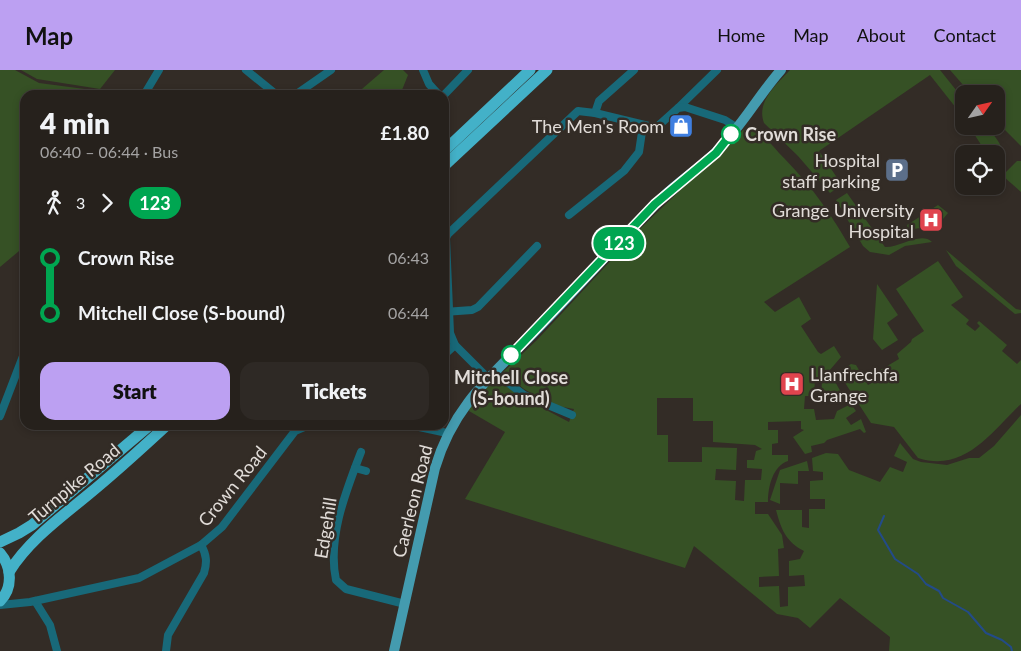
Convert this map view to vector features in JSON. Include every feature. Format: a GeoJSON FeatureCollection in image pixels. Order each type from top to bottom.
{"type":"FeatureCollection","features":[{"type":"Feature","properties":{"kind":"highway"},"geometry":{"type":"LineString","coordinates":[[449,146],[530,70]]}},
{"type":"Feature","properties":{"kind":"highway"},"geometry":{"type":"LineString","coordinates":[[449,161],[547,70]]}},
{"type":"Feature","properties":{"kind":"highway","name":"Turnpike Road"},"geometry":{"type":"LineString","coordinates":[[0,542],[19,534],[32,525],[144,430]]}},
{"type":"Feature","properties":{"kind":"highway","name":"Turnpike Road"},"geometry":{"type":"LineString","coordinates":[[9,572],[20,554],[39,536],[123,466],[162,430]]}},
{"type":"Feature","properties":{"kind":"highway"},"geometry":{"type":"LineString","coordinates":[[0,554],[9,572],[7,590],[0,603]]}},
{"type":"Feature","properties":{"kind":"main road","name":"Caerleon Road"},"geometry":{"type":"LineString","coordinates":[[449,430],[463,407],[491,375],[544,323],[664,195],[716,153],[781,70]]}},
{"type":"Feature","properties":{"kind":"main road","name":"Caerleon Road"},"geometry":{"type":"LineString","coordinates":[[394,651],[435,468],[449,430]]}},
{"type":"Feature","properties":{"kind":"street"},"geometry":{"type":"LineString","coordinates":[[147,90],[159,70]]}},
{"type":"Feature","properties":{"kind":"street"},"geometry":{"type":"LineString","coordinates":[[302,90],[331,70]]}},
{"type":"Feature","properties":{"kind":"street"},"geometry":{"type":"LineString","coordinates":[[423,70],[429,84],[434,90]]}},
{"type":"Feature","properties":{"kind":"street"},"geometry":{"type":"LineString","coordinates":[[449,90],[468,70]]}},
{"type":"Feature","properties":{"kind":"street"},"geometry":{"type":"LineString","coordinates":[[595,113],[599,101],[634,70]]}},
{"type":"Feature","properties":{"kind":"street"},"geometry":{"type":"LineString","coordinates":[[449,233],[578,111],[595,113],[643,125],[658,126],[717,70]]}},
{"type":"Feature","properties":{"kind":"street"},"geometry":{"type":"LineString","coordinates":[[248,71],[271,90]]}},
{"type":"Feature","properties":{"kind":"street"},"geometry":{"type":"LineString","coordinates":[[678,108],[685,108],[725,120],[736,127]]}},
{"type":"Feature","properties":{"kind":"street"},"geometry":{"type":"LineString","coordinates":[[569,215],[624,171],[639,152],[643,125]]}},
{"type":"Feature","properties":{"kind":"street"},"geometry":{"type":"LineString","coordinates":[[449,312],[472,310],[478,307],[537,246]]}},
{"type":"Feature","properties":{"kind":"street"},"geometry":{"type":"LineString","coordinates":[[449,328],[455,345],[491,375],[524,395],[572,415]]}},
{"type":"Feature","properties":{"kind":"street"},"geometry":{"type":"LineString","coordinates":[[449,350],[455,345]]}},
{"type":"Feature","properties":{"kind":"street"},"geometry":{"type":"LineString","coordinates":[[0,416],[20,364]]}},
{"type":"Feature","properties":{"kind":"street","name":"Crown Road"},"geometry":{"type":"LineString","coordinates":[[0,603],[32,602],[139,578],[201,546],[222,527],[298,430]]}},
{"type":"Feature","properties":{"kind":"street"},"geometry":{"type":"LineString","coordinates":[[433,430],[447,433]]}},
{"type":"Feature","properties":{"kind":"street","name":"Edgehill"},"geometry":{"type":"LineString","coordinates":[[361,452],[345,496],[335,542],[333,569],[336,580],[346,589],[405,604]]}},
{"type":"Feature","properties":{"kind":"street"},"geometry":{"type":"LineString","coordinates":[[355,468],[366,471]]}},
{"type":"Feature","properties":{"kind":"street"},"geometry":{"type":"LineString","coordinates":[[166,651],[168,635],[204,573],[206,563],[205,552],[201,546]]}},
{"type":"Feature","properties":{"kind":"street"},"geometry":{"type":"LineString","coordinates":[[32,602],[50,626],[56,651]]}},
{"type":"Feature","properties":{"kind":"green space"},"geometry":{"type":"Polygon","coordinates":[[[0,70],[15,70],[39,83],[92,90],[20,90],[20,250],[0,267],[0,70]]]}},
{"type":"Feature","properties":{"kind":"green space"},"geometry":{"type":"Polygon","coordinates":[[[21,70],[115,70],[100,89],[37,79],[21,70]]]}},
{"type":"Feature","properties":{"kind":"green space"},"geometry":{"type":"Polygon","coordinates":[[[384,70],[403,70],[408,75],[402,90],[361,90],[384,70]]]}},
{"type":"Feature","properties":{"kind":"green space"},"geometry":{"type":"Polygon","coordinates":[[[790,70],[940,70],[955,89],[955,107],[930,75],[819,151],[842,185],[830,193],[798,156],[764,123],[762,115],[765,101],[790,70]]]}},
{"type":"Feature","properties":{"kind":"green space"},"geometry":{"type":"Polygon","coordinates":[[[950,70],[1021,70],[1021,146],[1005,130],[1005,85],[963,85],[950,70]]]}},
{"type":"Feature","properties":{"kind":"green space","name":"Llanfrechfa Grange"},"geometry":{"type":"Polygon","coordinates":[[[749,128],[758,132],[790,164],[818,197],[850,247],[764,302],[775,312],[799,297],[811,319],[801,326],[818,352],[821,354],[834,346],[841,357],[829,371],[842,394],[833,400],[821,400],[822,380],[815,379],[814,396],[805,396],[804,409],[814,409],[816,420],[834,419],[837,411],[851,404],[856,411],[846,418],[851,425],[861,419],[866,432],[864,433],[860,429],[827,440],[824,443],[811,446],[812,452],[805,454],[793,437],[804,430],[801,429],[801,421],[768,422],[768,430],[778,430],[778,443],[772,444],[772,455],[788,455],[788,461],[779,467],[772,477],[768,502],[755,502],[755,514],[768,514],[782,535],[784,548],[778,549],[779,576],[759,577],[759,587],[779,586],[780,607],[788,606],[788,587],[805,586],[804,575],[789,576],[789,561],[800,559],[804,551],[785,534],[776,510],[802,510],[802,527],[809,528],[809,509],[825,509],[825,499],[810,499],[810,481],[823,480],[823,472],[813,471],[812,458],[826,453],[838,454],[849,470],[880,482],[890,467],[903,472],[907,462],[894,456],[900,443],[913,459],[921,462],[947,465],[969,458],[979,458],[994,446],[1021,415],[1021,651],[889,651],[890,637],[840,598],[810,628],[798,618],[777,614],[694,546],[685,568],[465,499],[505,432],[469,411],[470,403],[495,376],[531,402],[569,422],[574,409],[552,405],[524,389],[503,372],[537,340],[642,227],[743,130],[749,128]],[[657,398],[657,435],[668,435],[668,462],[702,462],[702,447],[737,448],[736,470],[716,469],[715,480],[736,481],[735,500],[744,501],[745,480],[761,480],[762,469],[747,468],[747,460],[754,460],[756,451],[762,449],[755,445],[713,442],[713,421],[693,421],[693,398],[657,398]]]}},
{"type":"Feature","properties":{"kind":"green space"},"geometry":{"type":"Polygon","coordinates":[[[975,135],[994,135],[1000,145],[981,145],[975,135]]]}},
{"type":"Feature","properties":{"kind":"green space"},"geometry":{"type":"Polygon","coordinates":[[[1017,161],[1021,161],[1021,192],[1005,178],[1005,173],[1017,161]]]}},
{"type":"Feature","properties":{"kind":"green space"},"geometry":{"type":"Polygon","coordinates":[[[847,193],[885,247],[922,238],[932,242],[905,246],[889,255],[870,252],[863,246],[836,200],[847,193]]]}},
{"type":"Feature","properties":{"kind":"green space"},"geometry":{"type":"Polygon","coordinates":[[[938,205],[948,213],[938,225],[908,230],[907,225],[938,205]]]}},
{"type":"Feature","properties":{"kind":"green space"},"geometry":{"type":"Polygon","coordinates":[[[946,250],[1016,309],[1021,310],[1021,313],[1015,314],[956,266],[946,250]]]}},
{"type":"Feature","properties":{"kind":"green space"},"geometry":{"type":"Polygon","coordinates":[[[938,261],[963,297],[951,305],[969,320],[966,324],[975,331],[980,326],[977,323],[979,321],[1007,345],[1002,351],[1017,364],[1021,360],[1021,404],[977,447],[964,455],[950,460],[935,461],[918,458],[894,427],[871,423],[840,375],[841,371],[851,364],[856,365],[868,385],[875,381],[872,375],[899,359],[897,354],[912,339],[924,331],[896,289],[938,261]]]}},
{"type":"Feature","properties":{"kind":"green space"},"geometry":{"type":"Polygon","coordinates":[[[877,284],[898,315],[887,323],[898,340],[882,350],[873,339],[877,284]]]}},
{"type":"Feature","properties":{"kind":"green space"},"geometry":{"type":"Polygon","coordinates":[[[807,461],[809,471],[798,471],[798,484],[780,483],[780,504],[770,500],[780,470],[807,461]]]}},
{"type":"Feature","properties":{"kind":"waterway"},"geometry":{"type":"LineString","coordinates":[[884,516],[878,530],[895,559],[918,574],[926,584],[939,591],[943,598],[968,612],[986,633],[1002,640],[1011,647],[1012,651]]}},
{"type":"Feature","properties":{"kind":"bus line","name":"123"},"geometry":{"type":"LineString","coordinates":[[511,355],[544,323],[655,204],[716,153],[731,134]]}},
{"type":"Feature","properties":{"kind":"place","name":"The Men's Room"},"geometry":{"type":"Point","coordinates":[681,126]}},
{"type":"Feature","properties":{"kind":"place","name":"Crown Rise"},"geometry":{"type":"Point","coordinates":[731,134]}},
{"type":"Feature","properties":{"kind":"place","name":"Hospital staff parking"},"geometry":{"type":"Point","coordinates":[897,170]}},
{"type":"Feature","properties":{"kind":"place","name":"Grange University Hospital"},"geometry":{"type":"Point","coordinates":[931,220]}},
{"type":"Feature","properties":{"kind":"place","name":"Mitchell Close (S-bound)"},"geometry":{"type":"Point","coordinates":[511,355]}},
{"type":"Feature","properties":{"kind":"place","name":"Llanfrechfa Grange"},"geometry":{"type":"Point","coordinates":[792,384]}}]}
